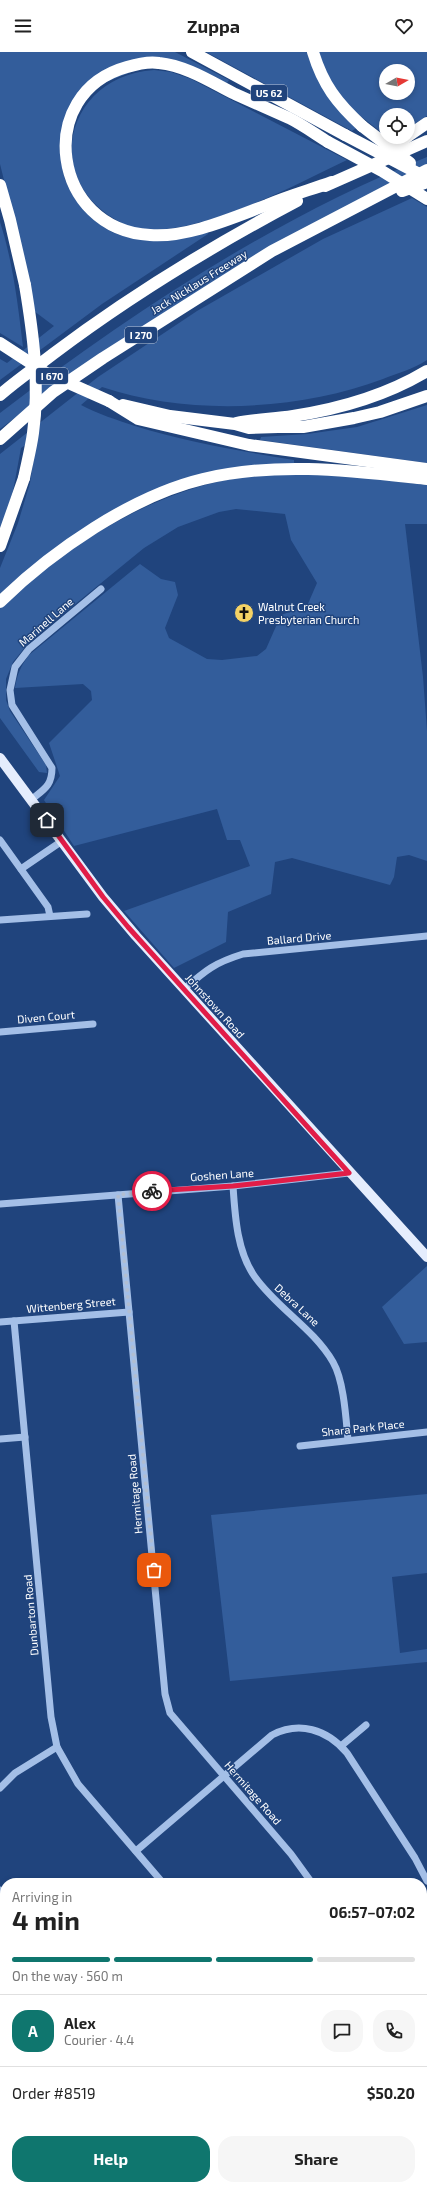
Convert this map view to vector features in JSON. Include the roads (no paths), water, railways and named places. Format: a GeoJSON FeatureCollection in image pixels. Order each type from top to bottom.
{"type":"FeatureCollection","features":[{"type":"Feature","properties":{"kind":"highway","name":"US 62"},"geometry":{"type":"LineString","coordinates":[[192,52],[345,135],[427,177]]}},
{"type":"Feature","properties":{"kind":"highway"},"geometry":{"type":"LineString","coordinates":[[313,52],[318,69],[327,87],[342,107],[362,126],[427,177]]}},
{"type":"Feature","properties":{"kind":"highway"},"geometry":{"type":"LineString","coordinates":[[332,182],[210,225],[174,234],[144,235],[115,227],[88,206],[74,187],[69,176],[65,151],[71,117],[91,88],[104,77],[122,68],[139,63],[158,62],[178,67],[197,75],[290,119],[328,142],[382,171],[427,199]]}},
{"type":"Feature","properties":{"kind":"highway"},"geometry":{"type":"LineString","coordinates":[[415,132],[427,123]]}},
{"type":"Feature","properties":{"kind":"highway","name":"Jack Nicklaus Freeway"},"geometry":{"type":"LineString","coordinates":[[0,395],[100,319],[220,243],[332,182],[427,141]]}},
{"type":"Feature","properties":{"kind":"highway"},"geometry":{"type":"LineString","coordinates":[[361,169],[398,144]]}},
{"type":"Feature","properties":{"kind":"highway","name":"Jack Nicklaus Freeway"},"geometry":{"type":"LineString","coordinates":[[0,439],[54,392],[103,358],[272,251],[427,170]]}},
{"type":"Feature","properties":{"kind":"highway"},"geometry":{"type":"LineString","coordinates":[[374,198],[400,192],[427,182]]}},
{"type":"Feature","properties":{"kind":"highway"},"geometry":{"type":"LineString","coordinates":[[0,185],[10,220],[25,285],[31,323],[36,387],[33,432],[24,478],[0,546]]}},
{"type":"Feature","properties":{"kind":"highway","name":"I 670"},"geometry":{"type":"LineString","coordinates":[[0,343],[46,373],[109,401]]}},
{"type":"Feature","properties":{"kind":"highway"},"geometry":{"type":"LineString","coordinates":[[235,424],[253,419],[312,412],[352,403],[389,389],[427,371]]}},
{"type":"Feature","properties":{"kind":"highway"},"geometry":{"type":"LineString","coordinates":[[109,401],[170,416],[235,424],[248,428],[303,427],[328,423],[380,412],[427,396]]}},
{"type":"Feature","properties":{"kind":"highway"},"geometry":{"type":"LineString","coordinates":[[109,401],[138,419],[249,445],[427,469]]}},
{"type":"Feature","properties":{"kind":"highway"},"geometry":{"type":"LineString","coordinates":[[0,602],[26,576],[108,521],[165,490],[204,479],[276,470],[343,470],[427,479]]}},
{"type":"Feature","properties":{"kind":"main road","name":"Johnstown Road"},"geometry":{"type":"LineString","coordinates":[[0,758],[103,897],[349,1173],[427,1257]]}},
{"type":"Feature","properties":{"kind":"street","name":"Marinell Lane"},"geometry":{"type":"LineString","coordinates":[[31,800],[47,787],[52,779],[52,768],[12,705],[10,690],[15,667],[29,649],[101,589]]}},
{"type":"Feature","properties":{"kind":"street"},"geometry":{"type":"LineString","coordinates":[[0,840],[48,908],[50,916]]}},
{"type":"Feature","properties":{"kind":"street"},"geometry":{"type":"LineString","coordinates":[[21,869],[62,841]]}},
{"type":"Feature","properties":{"kind":"street"},"geometry":{"type":"LineString","coordinates":[[0,920],[87,914]]}},
{"type":"Feature","properties":{"kind":"street","name":"Ballard Drive"},"geometry":{"type":"LineString","coordinates":[[184,989],[209,967],[219,961],[243,954],[427,936]]}},
{"type":"Feature","properties":{"kind":"street","name":"Diven Court"},"geometry":{"type":"LineString","coordinates":[[0,1032],[93,1024]]}},
{"type":"Feature","properties":{"kind":"street","name":"Goshen Lane"},"geometry":{"type":"LineString","coordinates":[[0,1204],[233,1186],[349,1173]]}},
{"type":"Feature","properties":{"kind":"street","name":"Debra Lane"},"geometry":{"type":"LineString","coordinates":[[233,1186],[240,1244],[254,1276],[267,1291],[314,1335],[334,1364],[344,1400],[348,1440]]}},
{"type":"Feature","properties":{"kind":"street","name":"Hermitage Road"},"geometry":{"type":"LineString","coordinates":[[118,1195],[165,1694],[170,1712],[290,1854],[308,1878]]}},
{"type":"Feature","properties":{"kind":"street","name":"Wittenberg Street"},"geometry":{"type":"LineString","coordinates":[[14,1321],[130,1312]]}},
{"type":"Feature","properties":{"kind":"street"},"geometry":{"type":"LineString","coordinates":[[0,1322],[14,1321]]}},
{"type":"Feature","properties":{"kind":"street","name":"Dunbarton Road"},"geometry":{"type":"LineString","coordinates":[[14,1321],[50,1710],[57,1747],[78,1784],[159,1878]]}},
{"type":"Feature","properties":{"kind":"street","name":"Shara Park Place"},"geometry":{"type":"LineString","coordinates":[[300,1446],[427,1432]]}},
{"type":"Feature","properties":{"kind":"street"},"geometry":{"type":"LineString","coordinates":[[0,1439],[25,1437]]}},
{"type":"Feature","properties":{"kind":"street"},"geometry":{"type":"LineString","coordinates":[[341,1746],[366,1724]]}},
{"type":"Feature","properties":{"kind":"street"},"geometry":{"type":"LineString","coordinates":[[136,1851],[223,1775],[272,1735],[293,1728],[315,1730],[341,1746],[426,1876]]}},
{"type":"Feature","properties":{"kind":"street"},"geometry":{"type":"LineString","coordinates":[[0,1788],[16,1773],[57,1747]]}},
{"type":"Feature","properties":{"kind":"place","name":"Walnut Creek Presbyterian Church"},"geometry":{"type":"Point","coordinates":[244,613]}}]}
